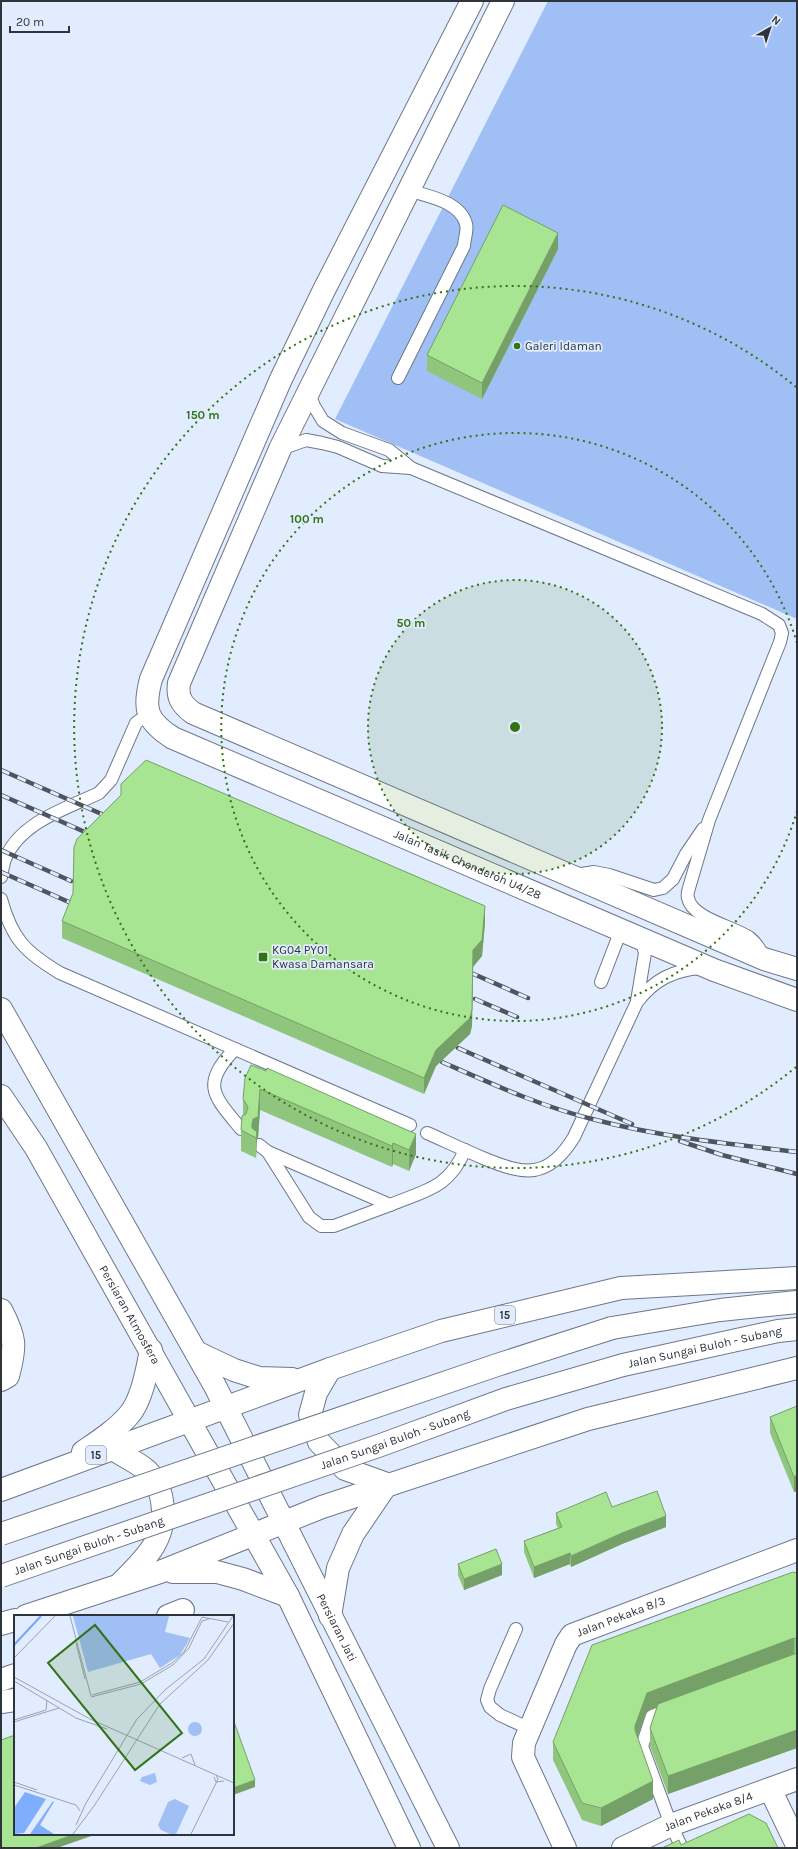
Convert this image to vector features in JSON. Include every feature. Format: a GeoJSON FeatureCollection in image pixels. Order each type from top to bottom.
{"type":"FeatureCollection","features":[{"type":"Feature","properties":{"kind":"main road"},"geometry":{"type":"LineString","coordinates":[[179,699],[148,714],[146,705],[151,679],[281,379],[323,292],[472,1]]}},
{"type":"Feature","properties":{"kind":"main road"},"geometry":{"type":"LineString","coordinates":[[503,1],[280,449],[179,683],[179,699],[184,707],[193,713],[764,959],[797,969]]}},
{"type":"Feature","properties":{"kind":"main road"},"geometry":{"type":"LineString","coordinates":[[281,379],[308,391]]}},
{"type":"Feature","properties":{"kind":"main road","name":"Jalan Tasik Chenderoh U4/28"},"geometry":{"type":"LineString","coordinates":[[148,714],[154,724],[173,738],[714,970],[797,1000]]}},
{"type":"Feature","properties":{"kind":"main road"},"geometry":{"type":"LineString","coordinates":[[1,1009],[196,1352],[225,1408]]}},
{"type":"Feature","properties":{"kind":"main road","name":"Persiaran Atmosfera"},"geometry":{"type":"LineString","coordinates":[[1,1096],[36,1148],[254,1535]]}},
{"type":"Feature","properties":{"kind":"main road","name":"15"},"geometry":{"type":"LineString","coordinates":[[1,1490],[330,1369],[441,1331],[621,1288],[797,1278]]}},
{"type":"Feature","properties":{"kind":"main road"},"geometry":{"type":"LineString","coordinates":[[1,1534],[497,1365],[612,1328],[720,1310],[797,1302]]}},
{"type":"Feature","properties":{"kind":"main road"},"geometry":{"type":"LineString","coordinates":[[1,1310],[12,1331],[14,1352],[8,1376],[1,1380]]}},
{"type":"Feature","properties":{"kind":"main road","name":"Jalan Sungai Buloh - Subang"},"geometry":{"type":"LineString","coordinates":[[1,1576],[381,1445],[506,1399],[623,1365],[778,1331],[797,1329]]}},
{"type":"Feature","properties":{"kind":"main road"},"geometry":{"type":"LineString","coordinates":[[62,1468],[112,1431],[130,1414],[144,1385],[151,1350]]}},
{"type":"Feature","properties":{"kind":"main road"},"geometry":{"type":"LineString","coordinates":[[196,1352],[234,1370],[259,1378],[302,1380]]}},
{"type":"Feature","properties":{"kind":"main road"},"geometry":{"type":"LineString","coordinates":[[29,1615],[160,1572],[322,1507],[387,1484],[588,1419],[797,1368]]}},
{"type":"Feature","properties":{"kind":"main road"},"geometry":{"type":"LineString","coordinates":[[330,1369],[316,1394],[310,1415],[319,1442],[345,1469],[387,1484]]}},
{"type":"Feature","properties":{"kind":"main road","name":"Persiaran Jati"},"geometry":{"type":"LineString","coordinates":[[225,1408],[448,1848]]}},
{"type":"Feature","properties":{"kind":"main road"},"geometry":{"type":"LineString","coordinates":[[113,1449],[145,1469],[160,1488],[164,1513],[160,1535],[142,1561],[118,1586]]}},
{"type":"Feature","properties":{"kind":"main road"},"geometry":{"type":"LineString","coordinates":[[330,1616],[338,1568],[353,1534],[387,1484]]}},
{"type":"Feature","properties":{"kind":"main road"},"geometry":{"type":"LineString","coordinates":[[254,1535],[288,1596],[410,1848]]}},
{"type":"Feature","properties":{"kind":"main road","name":"Jalan Pekaka 8/3"},"geometry":{"type":"LineString","coordinates":[[565,1848],[524,1757],[524,1743],[566,1644],[572,1635],[797,1550]]}},
{"type":"Feature","properties":{"kind":"main road"},"geometry":{"type":"LineString","coordinates":[[160,1572],[217,1572],[242,1579],[288,1596]]}},
{"type":"Feature","properties":{"kind":"main road"},"geometry":{"type":"LineString","coordinates":[[171,1615],[184,1610],[180,1615]]}},
{"type":"Feature","properties":{"kind":"main road"},"geometry":{"type":"LineString","coordinates":[[1,1624],[14,1620]]}},
{"type":"Feature","properties":{"kind":"main road"},"geometry":{"type":"LineString","coordinates":[[1,1680],[14,1675]]}},
{"type":"Feature","properties":{"kind":"main road"},"geometry":{"type":"LineString","coordinates":[[1,1702],[14,1700]]}},
{"type":"Feature","properties":{"kind":"main road","name":"Jalan Pekaka 8/4"},"geometry":{"type":"LineString","coordinates":[[622,1848],[671,1825],[797,1779]]}},
{"type":"Feature","properties":{"kind":"main road"},"geometry":{"type":"LineString","coordinates":[[770,1789],[797,1845]]}},
{"type":"Feature","properties":{"kind":"lane"},"geometry":{"type":"LineString","coordinates":[[398,378],[464,246],[466,224],[455,207],[408,190]]}},
{"type":"Feature","properties":{"kind":"lane"},"geometry":{"type":"LineString","coordinates":[[308,391],[314,406],[323,421],[342,433],[388,450],[411,468],[756,611],[780,625],[782,633],[780,642],[709,820],[689,888],[688,898],[693,907],[705,917],[750,938],[758,947],[764,959]]}},
{"type":"Feature","properties":{"kind":"lane"},"geometry":{"type":"LineString","coordinates":[[280,449],[306,440],[338,447],[382,466],[411,468]]}},
{"type":"Feature","properties":{"kind":"lane"},"geometry":{"type":"LineString","coordinates":[[1,877],[6,858],[29,828],[42,820],[99,794],[106,787],[111,780],[136,723],[148,714]]}},
{"type":"Feature","properties":{"kind":"lane"},"geometry":{"type":"LineString","coordinates":[[573,876],[594,872],[609,875],[654,890],[663,888],[674,879],[686,854],[709,820]]}},
{"type":"Feature","properties":{"kind":"lane"},"geometry":{"type":"LineString","coordinates":[[1,899],[7,920],[16,937],[28,952],[60,973],[410,1125]]}},
{"type":"Feature","properties":{"kind":"lane"},"geometry":{"type":"LineString","coordinates":[[427,1133],[507,1168],[518,1170],[540,1169],[556,1160],[574,1137],[637,1002],[645,953],[643,946],[627,933],[601,982]]}},
{"type":"Feature","properties":{"kind":"lane"},"geometry":{"type":"LineString","coordinates":[[637,1002],[654,983],[665,976],[689,969],[714,970]]}},
{"type":"Feature","properties":{"kind":"lane"},"geometry":{"type":"LineString","coordinates":[[235,1049],[219,1067],[214,1079],[214,1092],[219,1102],[241,1129]]}},
{"type":"Feature","properties":{"kind":"lane"},"geometry":{"type":"LineString","coordinates":[[390,1204],[263,1148],[309,1217],[321,1226],[334,1226],[390,1204],[444,1182],[452,1173],[464,1150]]}},
{"type":"Feature","properties":{"kind":"lane"},"geometry":{"type":"LineString","coordinates":[[516,1629],[490,1689],[487,1700],[490,1707],[500,1715],[530,1729]]}},
{"type":"Feature","properties":{"kind":"lane"},"geometry":{"type":"LineString","coordinates":[[681,1705],[652,1716],[642,1746],[671,1825],[682,1848]]}},
{"type":"Feature","properties":{"kind":"shaded area"},"geometry":{"type":"Polygon","coordinates":[[[548,1],[797,1],[797,619],[335,419],[548,1]]]}},
{"type":"Feature","properties":{"kind":"building"},"geometry":{"type":"Polygon","coordinates":[[[503,205],[558,233],[482,383],[427,355],[503,205]]]}},
{"type":"Feature","properties":{"kind":"building","name":"KG04 PY01 Kwasa Damansara"},"geometry":{"type":"Polygon","coordinates":[[[146,760],[485,906],[482,940],[473,950],[472,1009],[470,1018],[436,1050],[424,1078],[62,921],[73,893],[74,847],[77,839],[121,795],[121,784],[146,760]]]}},
{"type":"Feature","properties":{"kind":"building"},"geometry":{"type":"Polygon","coordinates":[[[251,1065],[266,1071],[267,1068],[416,1134],[409,1150],[393,1143],[392,1146],[260,1089],[258,1117],[253,1119],[252,1124],[252,1128],[257,1132],[256,1138],[241,1130],[242,1116],[246,1114],[248,1107],[243,1099],[245,1078],[251,1065]]]}},
{"type":"Feature","properties":{"kind":"building"},"geometry":{"type":"Polygon","coordinates":[[[797,1406],[797,1475],[794,1477],[770,1417],[797,1406]]]}},
{"type":"Feature","properties":{"kind":"building"},"geometry":{"type":"Polygon","coordinates":[[[657,1491],[666,1516],[622,1533],[571,1556],[570,1553],[534,1567],[524,1541],[562,1527],[556,1513],[606,1492],[612,1507],[657,1491]]]}},
{"type":"Feature","properties":{"kind":"building"},"geometry":{"type":"Polygon","coordinates":[[[496,1549],[502,1564],[464,1579],[458,1564],[496,1549]]]}},
{"type":"Feature","properties":{"kind":"building"},"geometry":{"type":"Polygon","coordinates":[[[793,1572],[797,1573],[797,1639],[794,1638],[647,1693],[635,1726],[635,1730],[653,1781],[601,1808],[582,1803],[553,1742],[592,1645],[793,1572]]]}},
{"type":"Feature","properties":{"kind":"building"},"geometry":{"type":"Polygon","coordinates":[[[797,1653],[797,1730],[668,1776],[650,1728],[658,1704],[797,1653]]]}},
{"type":"Feature","properties":{"kind":"building"},"geometry":{"type":"Polygon","coordinates":[[[234,1722],[255,1780],[234,1788],[234,1722]]]}},
{"type":"Feature","properties":{"kind":"building"},"geometry":{"type":"Polygon","coordinates":[[[14,1735],[14,1835],[72,1835],[36,1848],[1,1848],[1,1740],[14,1735]]]}},
{"type":"Feature","properties":{"kind":"building"},"geometry":{"type":"Polygon","coordinates":[[[749,1814],[766,1823],[778,1848],[662,1848],[679,1840],[681,1845],[749,1814]]]}},
{"type":"Feature","properties":{"kind":"railway"},"geometry":{"type":"LineString","coordinates":[[1,770],[113,819]]}},
{"type":"Feature","properties":{"kind":"railway"},"geometry":{"type":"LineString","coordinates":[[1,795],[94,836]]}},
{"type":"Feature","properties":{"kind":"railway"},"geometry":{"type":"LineString","coordinates":[[1,850],[71,881]]}},
{"type":"Feature","properties":{"kind":"railway"},"geometry":{"type":"LineString","coordinates":[[1,872],[71,903]]}},
{"type":"Feature","properties":{"kind":"railway"},"geometry":{"type":"LineString","coordinates":[[469,972],[528,998]]}},
{"type":"Feature","properties":{"kind":"railway"},"geometry":{"type":"LineString","coordinates":[[475,999],[517,1017]]}},
{"type":"Feature","properties":{"kind":"railway"},"geometry":{"type":"LineString","coordinates":[[458,1048],[632,1124]]}},
{"type":"Feature","properties":{"kind":"railway"},"geometry":{"type":"LineString","coordinates":[[442,1062],[498,1087],[576,1115],[645,1131],[721,1143],[797,1152]]}},
{"type":"Feature","properties":{"kind":"railway"},"geometry":{"type":"LineString","coordinates":[[680,1141],[722,1155],[797,1174]]}},
{"type":"Feature","properties":{"kind":"place","name":"Galeri Idaman"},"geometry":{"type":"Point","coordinates":[517,346]}},
{"type":"Feature","properties":{"kind":"place","name":"KG04 PY01 Kwasa Damansara"},"geometry":{"type":"Point","coordinates":[263,957]}}]}
